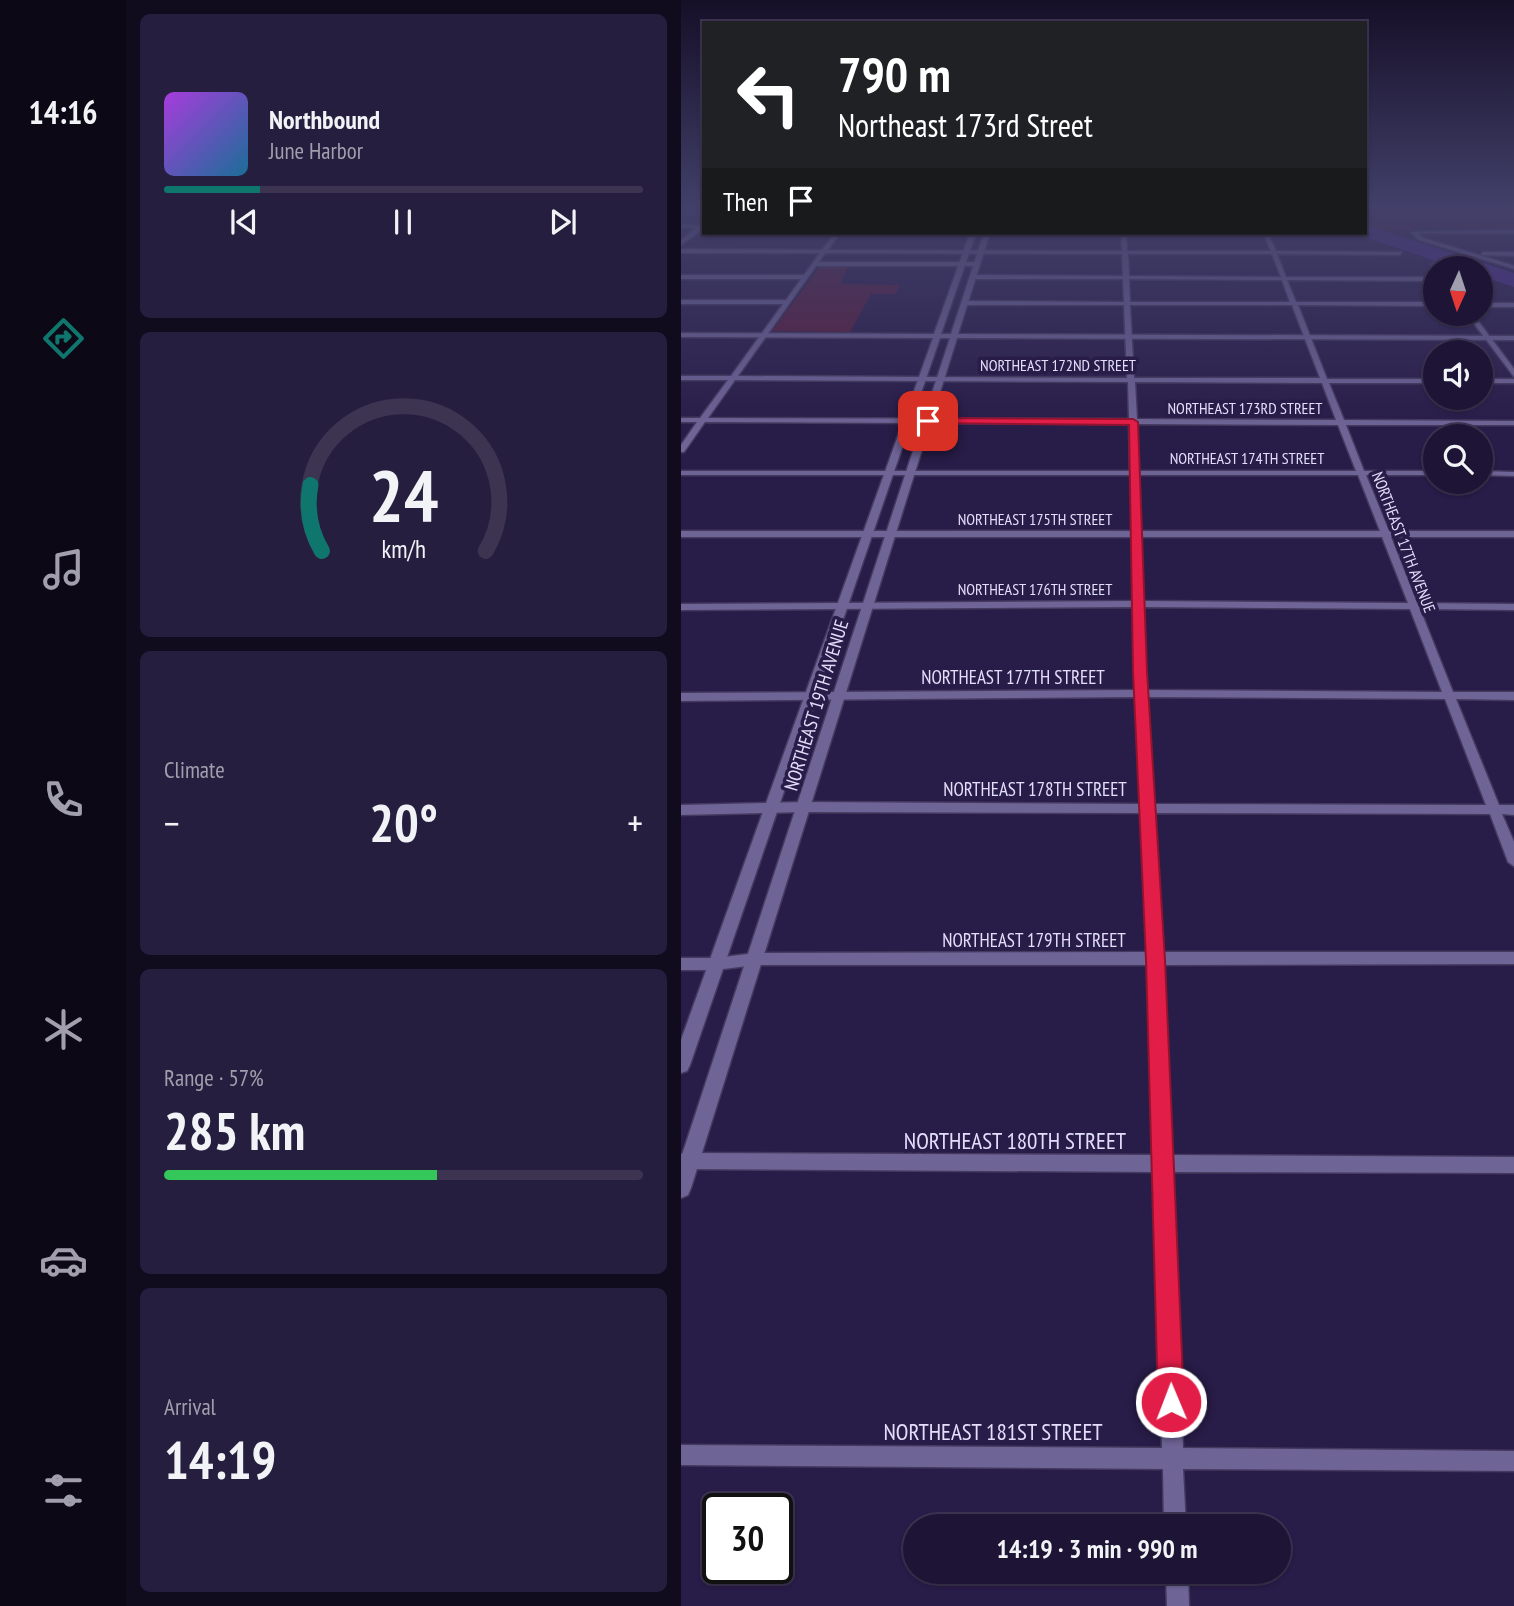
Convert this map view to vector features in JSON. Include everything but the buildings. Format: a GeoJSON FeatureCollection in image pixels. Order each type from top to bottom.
{"type":"FeatureCollection","features":[{"type":"Feature","properties":{"kind":"street"},"geometry":{"type":"LineString","coordinates":[[681,450],[801,282]]}},
{"type":"Feature","properties":{"kind":"street","name":"NORTHEAST 19TH AVENUE"},"geometry":{"type":"LineString","coordinates":[[681,1065],[956,282]]}},
{"type":"Feature","properties":{"kind":"street","name":"NORTHEAST 19TH AVENUE"},"geometry":{"type":"LineString","coordinates":[[681,1188],[684,1160],[805,807],[972,282]]}},
{"type":"Feature","properties":{"kind":"street"},"geometry":{"type":"LineString","coordinates":[[1125,282],[1135,472],[1141,693],[1156,960],[1174,1514]]}},
{"type":"Feature","properties":{"kind":"street","name":"NORTHEAST 17TH AVENUE"},"geometry":{"type":"LineString","coordinates":[[1285,282],[1514,862]]}},
{"type":"Feature","properties":{"kind":"street"},"geometry":{"type":"LineString","coordinates":[[953,291],[969,291]]}},
{"type":"Feature","properties":{"kind":"street"},"geometry":{"type":"LineString","coordinates":[[681,302],[787,302]]}},
{"type":"Feature","properties":{"kind":"street"},"geometry":{"type":"LineString","coordinates":[[965,303],[1423,304]]}},
{"type":"Feature","properties":{"kind":"street"},"geometry":{"type":"LineString","coordinates":[[1493,305],[1514,305]]}},
{"type":"Feature","properties":{"kind":"street"},"geometry":{"type":"LineString","coordinates":[[941,326],[957,326]]}},
{"type":"Feature","properties":{"kind":"street"},"geometry":{"type":"LineString","coordinates":[[681,335],[761,339]]}},
{"type":"Feature","properties":{"kind":"street"},"geometry":{"type":"LineString","coordinates":[[1493,341],[1514,338]]}},
{"type":"Feature","properties":{"kind":"street"},"geometry":{"type":"LineString","coordinates":[[681,341],[1423,341]]}},
{"type":"Feature","properties":{"kind":"street"},"geometry":{"type":"LineString","coordinates":[[1493,341],[1514,344]]}},
{"type":"Feature","properties":{"kind":"street"},"geometry":{"type":"LineString","coordinates":[[1493,347],[1514,378],[1493,380]]}},
{"type":"Feature","properties":{"kind":"street","name":"NORTHEAST 172ND STREET"},"geometry":{"type":"LineString","coordinates":[[681,378],[1423,381]]}},
{"type":"Feature","properties":{"kind":"street","name":"NORTHEAST 173RD STREET"},"geometry":{"type":"LineString","coordinates":[[681,420],[1514,423]]}},
{"type":"Feature","properties":{"kind":"street","name":"NORTHEAST 174TH STREET"},"geometry":{"type":"LineString","coordinates":[[681,473],[1423,473]]}},
{"type":"Feature","properties":{"kind":"street"},"geometry":{"type":"LineString","coordinates":[[1493,473],[1514,474]]}},
{"type":"Feature","properties":{"kind":"street","name":"NORTHEAST 175TH STREET"},"geometry":{"type":"LineString","coordinates":[[681,534],[1514,534]]}},
{"type":"Feature","properties":{"kind":"street","name":"NORTHEAST 176TH STREET"},"geometry":{"type":"LineString","coordinates":[[681,607],[1138,604],[1514,607]]}},
{"type":"Feature","properties":{"kind":"street","name":"NORTHEAST 177TH STREET"},"geometry":{"type":"LineString","coordinates":[[681,697],[1141,693],[1514,696]]}},
{"type":"Feature","properties":{"kind":"street","name":"NORTHEAST 178TH STREET"},"geometry":{"type":"LineString","coordinates":[[681,810],[771,810],[805,807],[1514,810]]}},
{"type":"Feature","properties":{"kind":"street","name":"NORTHEAST 179TH STREET"},"geometry":{"type":"LineString","coordinates":[[681,964],[716,964],[755,958],[1514,958]]}},
{"type":"Feature","properties":{"kind":"street","name":"NORTHEAST 180TH STREET"},"geometry":{"type":"LineString","coordinates":[[684,1160],[1514,1165]]}},
{"type":"Feature","properties":{"kind":"street","name":"NORTHEAST 181ST STREET"},"geometry":{"type":"LineString","coordinates":[[681,1455],[1514,1461]]}},
{"type":"Feature","properties":{"kind":"street"},"geometry":{"type":"LineString","coordinates":[[1177,1584],[1178,1606]]}},
{"type":"Feature","properties":{"kind":"shaded area"},"geometry":{"type":"Polygon","coordinates":[[[808,282],[900,285],[895,294],[871,294],[850,332],[772,331],[808,282]]]}},
{"type":"Feature","properties":{"kind":"shaded area"},"geometry":{"type":"Polygon","coordinates":[[[1499,282],[1514,282],[1514,287],[1499,282]]]}},
{"type":"Feature","properties":{"kind":"route"},"geometry":{"type":"LineString","coordinates":[[928,421],[1133,422],[1140,671],[1156,960],[1171,1402]]}}]}
